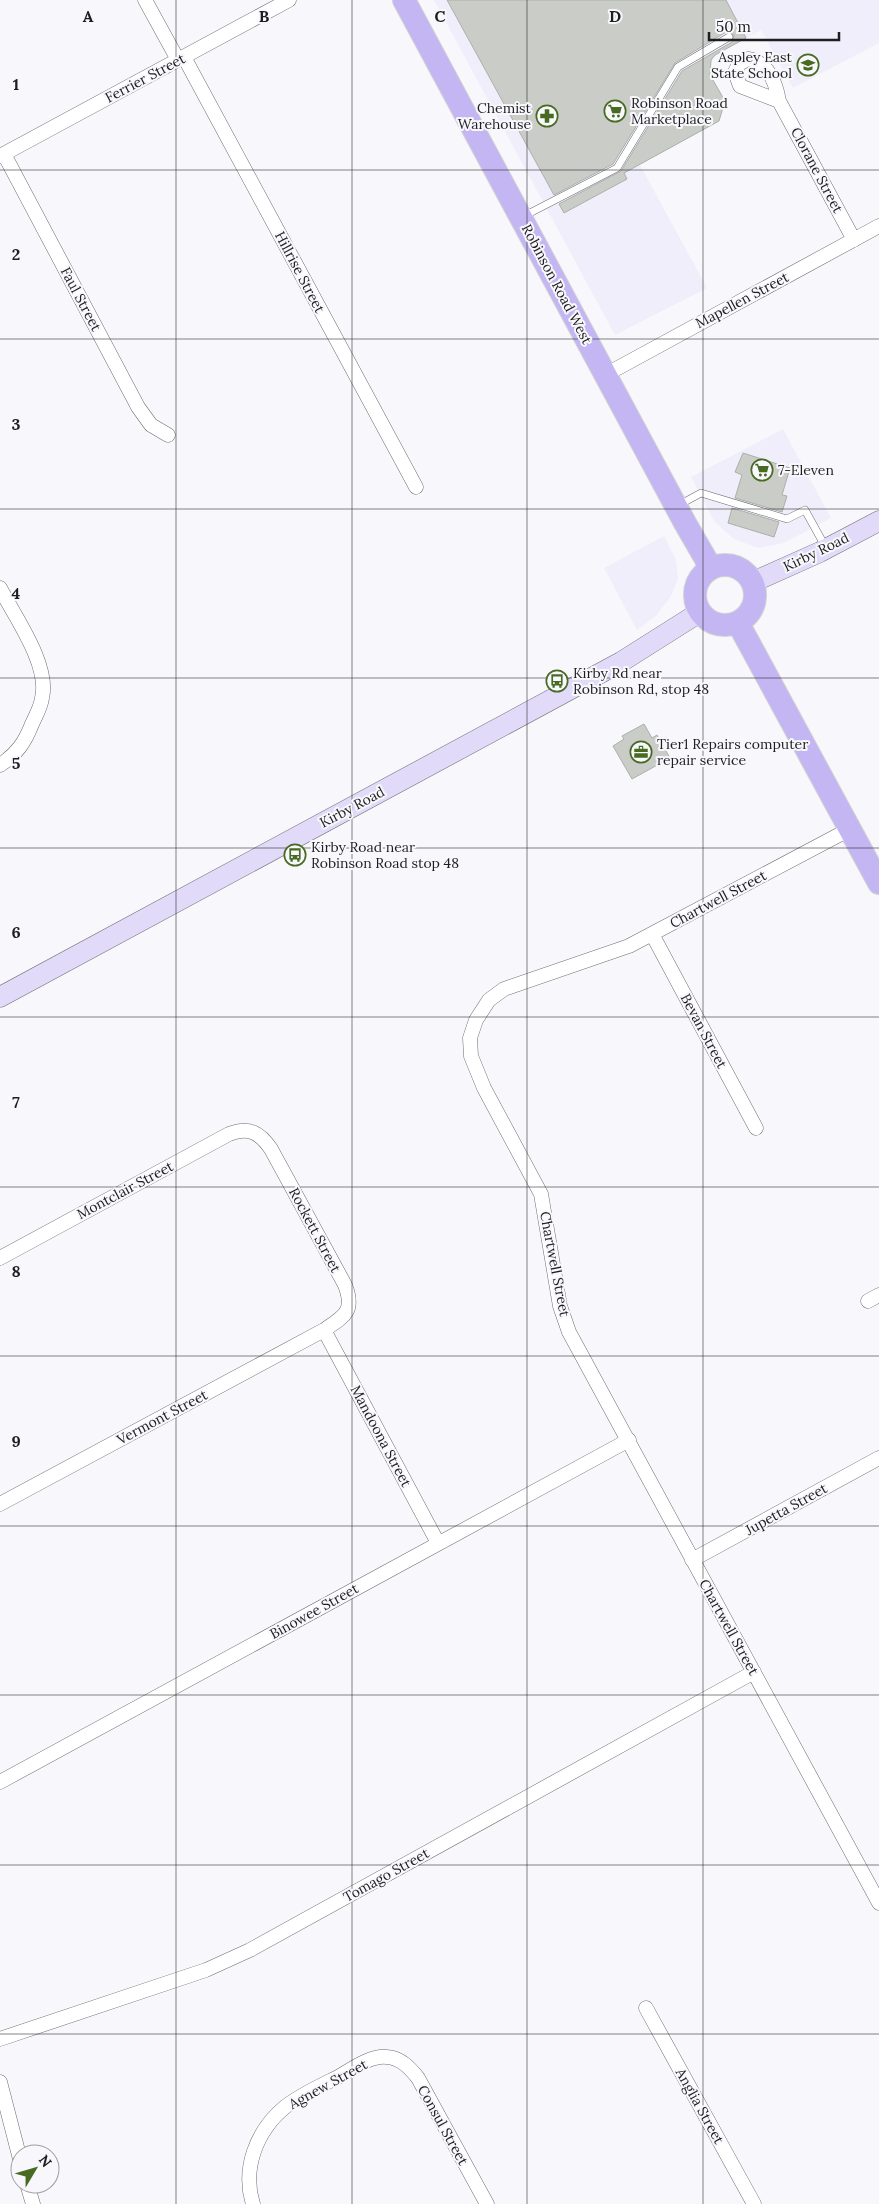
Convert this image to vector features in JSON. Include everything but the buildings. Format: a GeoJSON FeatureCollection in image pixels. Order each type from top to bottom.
{"type":"FeatureCollection","features":[{"type":"Feature","properties":{"kind":"main road","name":"Robinson Road West"},"geometry":{"type":"LineString","coordinates":[[404,0],[711,568]]}},
{"type":"Feature","properties":{"kind":"main road"},"geometry":{"type":"LineString","coordinates":[[723,564],[735,566],[745,572],[753,582],[756,592],[755,603],[751,612],[738,623],[720,625],[708,621],[700,612],[695,598],[697,582],[711,568],[723,564]]}},
{"type":"Feature","properties":{"kind":"main road"},"geometry":{"type":"LineString","coordinates":[[738,623],[879,883]]}},
{"type":"Feature","properties":{"kind":"street","name":"Hillrise Street"},"geometry":{"type":"LineString","coordinates":[[145,0],[181,59],[416,487]]}},
{"type":"Feature","properties":{"kind":"street","name":"Ferrier Street"},"geometry":{"type":"LineString","coordinates":[[2,155],[289,0]]}},
{"type":"Feature","properties":{"kind":"street","name":"Clorane Street"},"geometry":{"type":"LineString","coordinates":[[779,101],[854,240]]}},
{"type":"Feature","properties":{"kind":"street","name":"Faul Street"},"geometry":{"type":"LineString","coordinates":[[2,155],[138,407],[151,425],[168,435]]}},
{"type":"Feature","properties":{"kind":"street","name":"Mapellen Street"},"geometry":{"type":"LineString","coordinates":[[605,375],[879,226]]}},
{"type":"Feature","properties":{"kind":"street","name":"Kirby Road"},"geometry":{"type":"LineString","coordinates":[[753,582],[826,549],[879,521]]}},
{"type":"Feature","properties":{"kind":"street"},"geometry":{"type":"LineString","coordinates":[[0,588],[34,652],[42,676],[43,698],[24,744],[11,758],[0,764]]}},
{"type":"Feature","properties":{"kind":"street","name":"Kirby Road"},"geometry":{"type":"LineString","coordinates":[[0,997],[621,662],[700,612]]}},
{"type":"Feature","properties":{"kind":"street","name":"Chartwell Street"},"geometry":{"type":"LineString","coordinates":[[850,829],[629,946],[504,989],[489,1000],[482,1009],[470,1038],[471,1056],[478,1076],[541,1194],[564,1318],[692,1560],[879,1903]]}},
{"type":"Feature","properties":{"kind":"street","name":"Bevan Street"},"geometry":{"type":"LineString","coordinates":[[652,934],[756,1128]]}},
{"type":"Feature","properties":{"kind":"street","name":"Montclair Street"},"geometry":{"type":"LineString","coordinates":[[0,1258],[229,1134],[237,1131],[251,1130]]}},
{"type":"Feature","properties":{"kind":"street","name":"Rockett Street"},"geometry":{"type":"LineString","coordinates":[[251,1130],[264,1138],[271,1149],[348,1294],[350,1301],[348,1311],[324,1330]]}},
{"type":"Feature","properties":{"kind":"street","name":"Vermont Street"},"geometry":{"type":"LineString","coordinates":[[0,1504],[324,1330]]}},
{"type":"Feature","properties":{"kind":"street","name":"Mandoona Street"},"geometry":{"type":"LineString","coordinates":[[324,1330],[438,1543]]}},
{"type":"Feature","properties":{"kind":"street","name":"Binowee Street"},"geometry":{"type":"LineString","coordinates":[[0,1782],[628,1440]]}},
{"type":"Feature","properties":{"kind":"street","name":"Jupetta Street"},"geometry":{"type":"LineString","coordinates":[[692,1560],[879,1458]]}},
{"type":"Feature","properties":{"kind":"street","name":"Tomago Street"},"geometry":{"type":"LineString","coordinates":[[0,2039],[206,1970],[250,1950],[754,1672]]}},
{"type":"Feature","properties":{"kind":"street","name":"Anglia Street"},"geometry":{"type":"LineString","coordinates":[[646,2008],[754,2204]]}},
{"type":"Feature","properties":{"kind":"street","name":"Agnew Street"},"geometry":{"type":"LineString","coordinates":[[253,2204],[249,2188],[251,2159],[257,2143],[274,2118],[294,2101],[364,2063],[388,2057]]}},
{"type":"Feature","properties":{"kind":"street","name":"Consul Street"},"geometry":{"type":"LineString","coordinates":[[388,2057],[402,2062],[418,2078],[487,2204]]}},
{"type":"Feature","properties":{"kind":"street"},"geometry":{"type":"LineString","coordinates":[[0,2082],[16,2144]]}},
{"type":"Feature","properties":{"kind":"lane"},"geometry":{"type":"LineString","coordinates":[[521,218],[617,168],[678,67],[729,37]]}},
{"type":"Feature","properties":{"kind":"lane"},"geometry":{"type":"LineString","coordinates":[[676,506],[701,493],[787,519],[805,510],[826,549]]}},
{"type":"Feature","properties":{"kind":"shaded area","name":"Robinson Road Marketplace"},"geometry":{"type":"Polygon","coordinates":[[[434,0],[879,0],[879,43],[793,88],[761,30],[715,55],[709,67],[710,75],[725,101],[719,121],[640,165],[707,288],[615,335],[434,0]]]}},
{"type":"Feature","properties":{"kind":"shaded area"},"geometry":{"type":"Polygon","coordinates":[[[783,429],[831,518],[784,543],[758,548],[734,539],[714,521],[691,477],[783,429]]]}},
{"type":"Feature","properties":{"kind":"shaded area"},"geometry":{"type":"Polygon","coordinates":[[[664,536],[676,560],[678,579],[671,596],[656,616],[637,630],[604,568],[664,536]]]}},
{"type":"Feature","properties":{"kind":"place","name":"Aspley East State School"},"geometry":{"type":"Point","coordinates":[808,65]}},
{"type":"Feature","properties":{"kind":"place","name":"Robinson Road Marketplace"},"geometry":{"type":"Point","coordinates":[615,111]}},
{"type":"Feature","properties":{"kind":"place","name":"Chemist Warehouse"},"geometry":{"type":"Point","coordinates":[547,116]}},
{"type":"Feature","properties":{"kind":"place","name":"7-Eleven"},"geometry":{"type":"Point","coordinates":[762,470]}},
{"type":"Feature","properties":{"kind":"place","name":"Kirby Rd near Robinson Rd, stop 48"},"geometry":{"type":"Point","coordinates":[557,681]}},
{"type":"Feature","properties":{"kind":"place","name":"Tier1 Repairs computer repair service"},"geometry":{"type":"Point","coordinates":[641,752]}},
{"type":"Feature","properties":{"kind":"place","name":"Kirby Road near Robinson Road stop 48"},"geometry":{"type":"Point","coordinates":[295,855]}}]}
